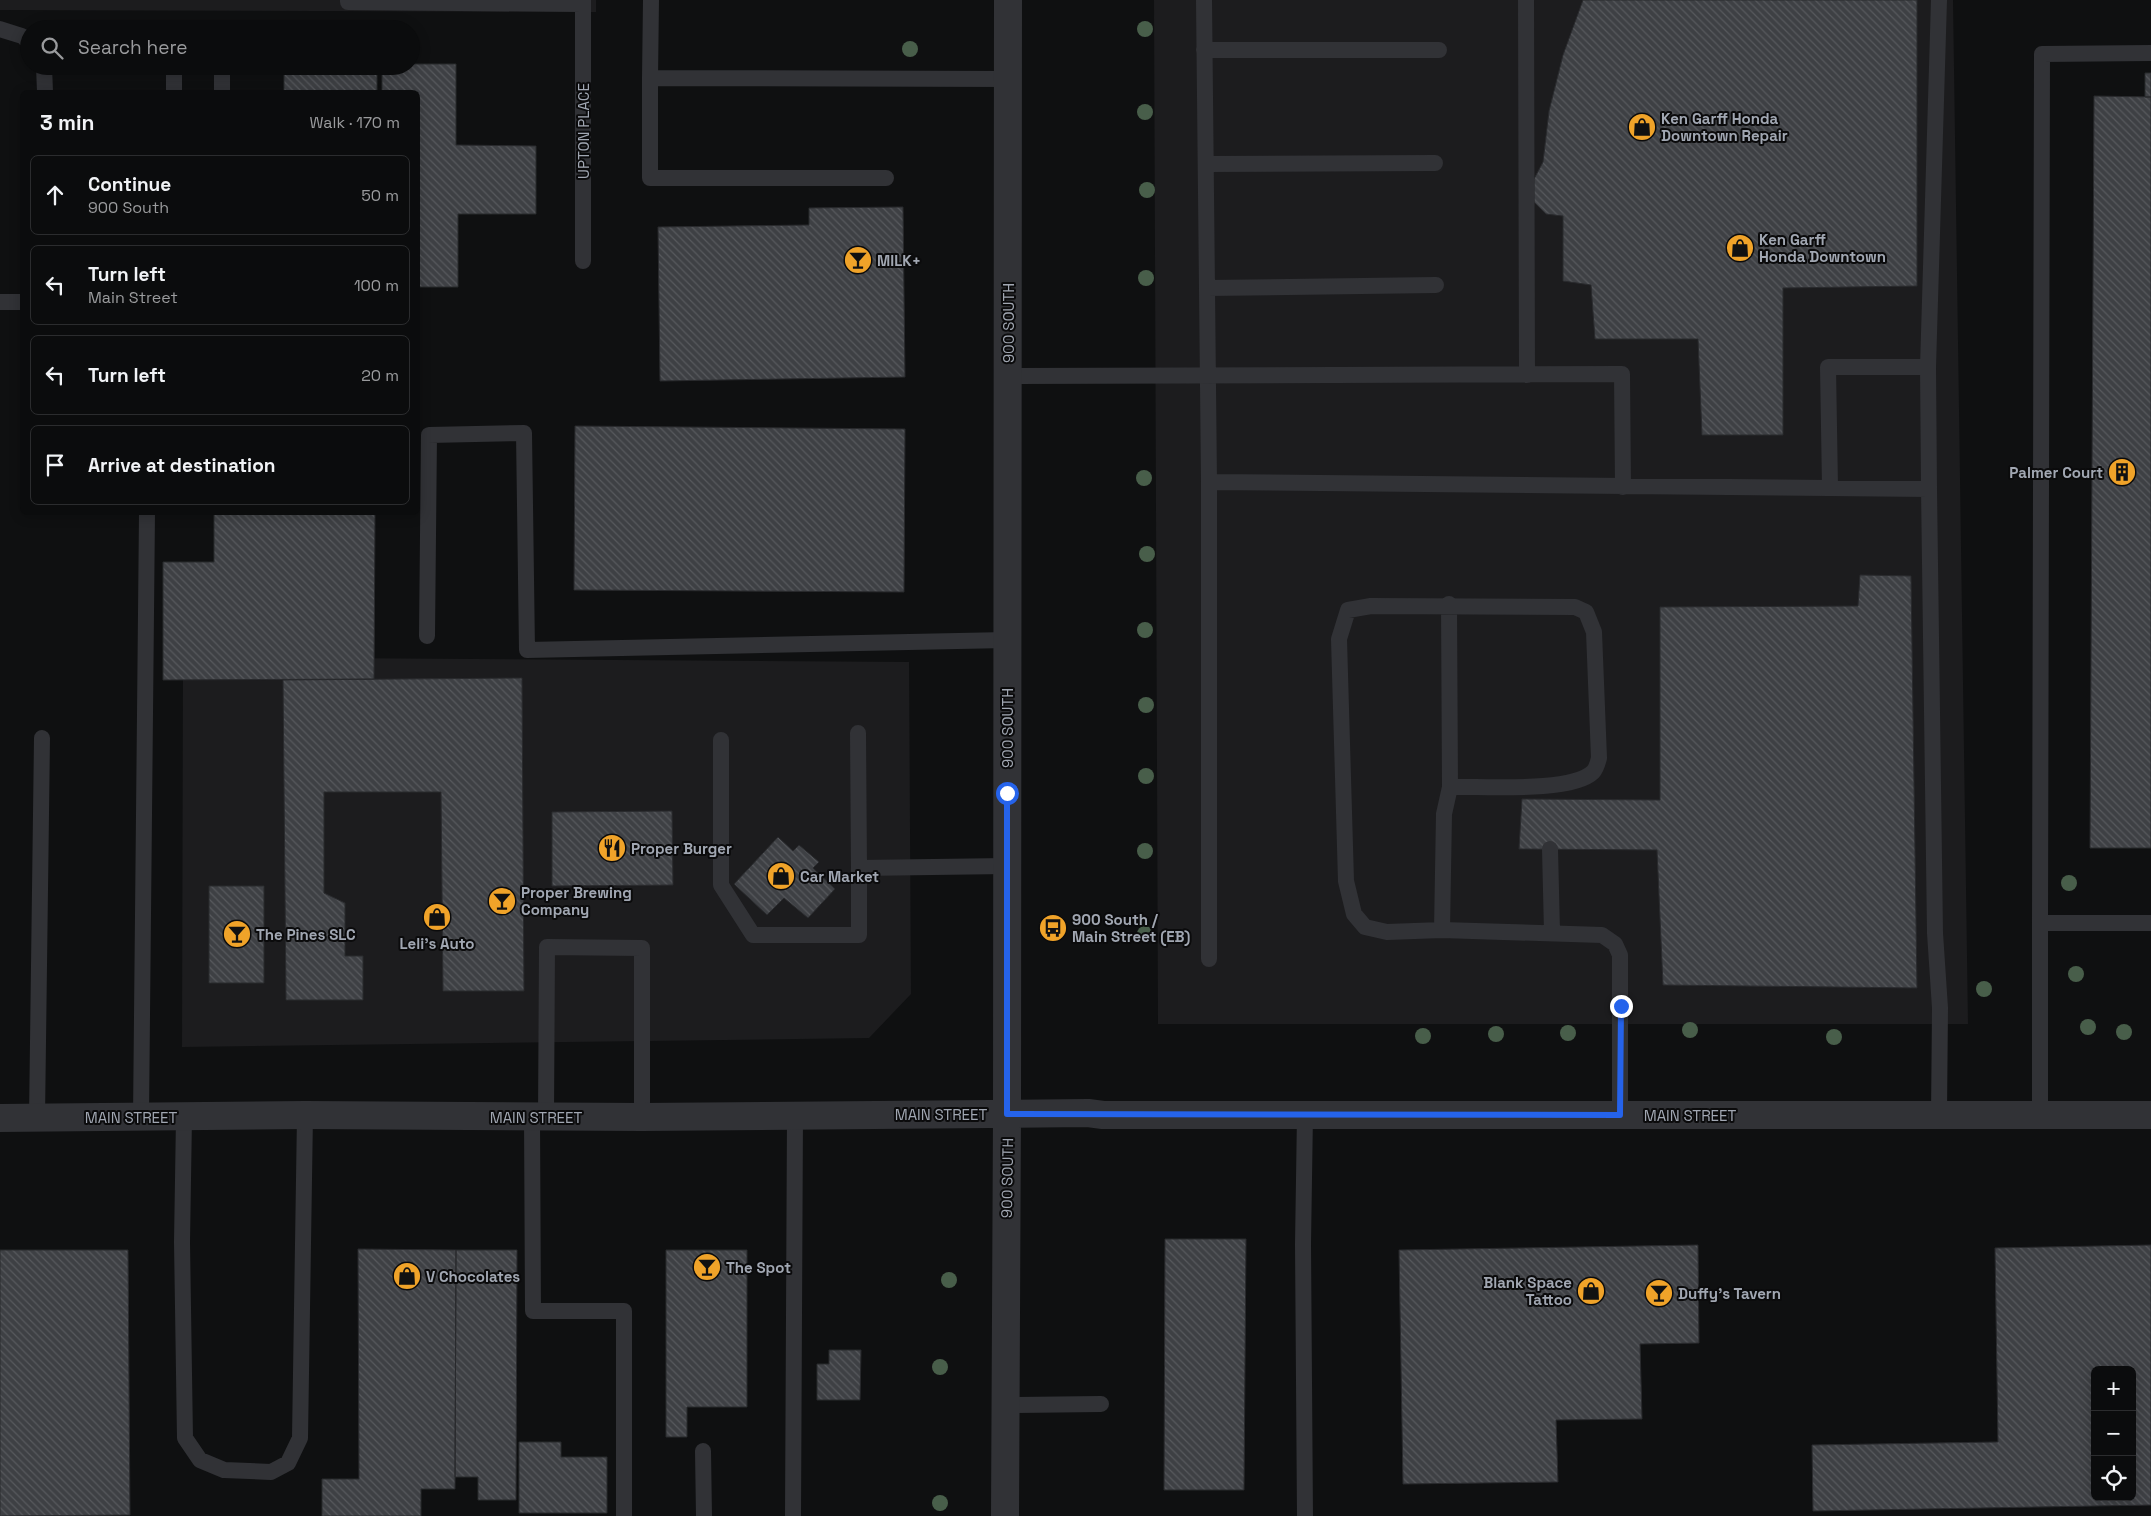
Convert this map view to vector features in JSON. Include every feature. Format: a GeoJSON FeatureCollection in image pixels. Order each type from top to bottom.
{"type":"FeatureCollection","features":[{"type":"Feature","properties":{"kind":"street","name":"900 SOUTH"},"geometry":{"type":"LineString","coordinates":[[1005,1516],[1008,0]]}},
{"type":"Feature","properties":{"kind":"street","name":"MAIN STREET"},"geometry":{"type":"LineString","coordinates":[[0,1118],[141,1116],[642,1117],[1007,1114],[2151,1115]]}},
{"type":"Feature","properties":{"kind":"lane"},"geometry":{"type":"LineString","coordinates":[[348,0],[348,2],[582,2]]}},
{"type":"Feature","properties":{"kind":"lane"},"geometry":{"type":"LineString","coordinates":[[651,0],[650,178],[886,178]]}},
{"type":"Feature","properties":{"kind":"lane"},"geometry":{"type":"LineString","coordinates":[[1204,0],[1209,482],[1209,959]]}},
{"type":"Feature","properties":{"kind":"lane"},"geometry":{"type":"LineString","coordinates":[[1526,0],[1527,375]]}},
{"type":"Feature","properties":{"kind":"lane"},"geometry":{"type":"LineString","coordinates":[[1939,0],[1928,368],[1935,933],[1940,1008],[1939,1115]]}},
{"type":"Feature","properties":{"kind":"lane","name":"UPTON PLACE"},"geometry":{"type":"LineString","coordinates":[[582,2],[582,261]]}},
{"type":"Feature","properties":{"kind":"lane"},"geometry":{"type":"LineString","coordinates":[[0,29],[20,37]]}},
{"type":"Feature","properties":{"kind":"lane"},"geometry":{"type":"LineString","coordinates":[[1204,50],[1439,50]]}},
{"type":"Feature","properties":{"kind":"lane"},"geometry":{"type":"LineString","coordinates":[[2040,1115],[2042,54],[2151,53]]}},
{"type":"Feature","properties":{"kind":"lane"},"geometry":{"type":"LineString","coordinates":[[44,75],[45,90]]}},
{"type":"Feature","properties":{"kind":"lane"},"geometry":{"type":"LineString","coordinates":[[174,75],[174,90]]}},
{"type":"Feature","properties":{"kind":"lane"},"geometry":{"type":"LineString","coordinates":[[222,75],[222,90]]}},
{"type":"Feature","properties":{"kind":"lane"},"geometry":{"type":"LineString","coordinates":[[650,78],[1008,79]]}},
{"type":"Feature","properties":{"kind":"lane"},"geometry":{"type":"LineString","coordinates":[[1206,164],[1435,163]]}},
{"type":"Feature","properties":{"kind":"lane"},"geometry":{"type":"LineString","coordinates":[[1207,288],[1436,285]]}},
{"type":"Feature","properties":{"kind":"lane"},"geometry":{"type":"LineString","coordinates":[[0,302],[20,302]]}},
{"type":"Feature","properties":{"kind":"lane"},"geometry":{"type":"LineString","coordinates":[[1830,487],[1828,368],[1928,368]]}},
{"type":"Feature","properties":{"kind":"lane"},"geometry":{"type":"LineString","coordinates":[[1008,376],[1622,374],[1623,486]]}},
{"type":"Feature","properties":{"kind":"lane"},"geometry":{"type":"LineString","coordinates":[[427,636],[430,435],[524,433],[527,650],[1007,640]]}},
{"type":"Feature","properties":{"kind":"lane"},"geometry":{"type":"LineString","coordinates":[[1209,482],[1929,489]]}},
{"type":"Feature","properties":{"kind":"lane"},"geometry":{"type":"LineString","coordinates":[[141,1116],[147,515]]}},
{"type":"Feature","properties":{"kind":"lane"},"geometry":{"type":"LineString","coordinates":[[1450,787],[1548,792],[1560,786],[1578,781],[1594,772],[1599,758],[1594,632],[1586,612],[1575,606],[1449,604],[1371,606],[1348,610],[1339,639],[1346,881],[1354,914],[1365,927],[1387,932],[1442,930],[1602,935],[1615,944],[1620,955],[1620,1115]]}},
{"type":"Feature","properties":{"kind":"lane"},"geometry":{"type":"LineString","coordinates":[[1442,930],[1444,814],[1450,787],[1449,604]]}},
{"type":"Feature","properties":{"kind":"lane"},"geometry":{"type":"LineString","coordinates":[[721,740],[721,885],[754,935],[859,935],[858,733]]}},
{"type":"Feature","properties":{"kind":"lane"},"geometry":{"type":"LineString","coordinates":[[37,1118],[42,738]]}},
{"type":"Feature","properties":{"kind":"lane"},"geometry":{"type":"LineString","coordinates":[[1550,849],[1552,932]]}},
{"type":"Feature","properties":{"kind":"lane"},"geometry":{"type":"LineString","coordinates":[[859,868],[1007,866]]}},
{"type":"Feature","properties":{"kind":"lane"},"geometry":{"type":"LineString","coordinates":[[2040,923],[2151,923]]}},
{"type":"Feature","properties":{"kind":"lane"},"geometry":{"type":"LineString","coordinates":[[624,1516],[624,1311],[533,1311],[547,947],[642,948],[642,1117]]}},
{"type":"Feature","properties":{"kind":"lane"},"geometry":{"type":"LineString","coordinates":[[1305,1114],[1303,1254],[1305,1516]]}},
{"type":"Feature","properties":{"kind":"lane"},"geometry":{"type":"LineString","coordinates":[[793,1516],[795,1115]]}},
{"type":"Feature","properties":{"kind":"lane"},"geometry":{"type":"LineString","coordinates":[[184,1116],[182,1242],[185,1438],[200,1460],[224,1470],[271,1472],[288,1462],[300,1438],[305,1116]]}},
{"type":"Feature","properties":{"kind":"lane"},"geometry":{"type":"LineString","coordinates":[[1005,1405],[1101,1404]]}},
{"type":"Feature","properties":{"kind":"lane"},"geometry":{"type":"LineString","coordinates":[[703,1451],[704,1516]]}},
{"type":"Feature","properties":{"kind":"shaded area"},"geometry":{"type":"Polygon","coordinates":[[[0,0],[596,0],[596,12],[0,10],[0,0]]]}},
{"type":"Feature","properties":{"kind":"shaded area"},"geometry":{"type":"Polygon","coordinates":[[[1154,0],[1953,0],[1968,1024],[1158,1024],[1154,0]]]}},
{"type":"Feature","properties":{"kind":"shaded area"},"geometry":{"type":"Polygon","coordinates":[[[183,657],[909,662],[911,994],[869,1038],[182,1047],[183,657]]]}},
{"type":"Feature","properties":{"kind":"building","name":"Ken Garff Honda Downtown"},"geometry":{"type":"Polygon","coordinates":[[[1583,0],[1917,0],[1917,286],[1783,288],[1783,435],[1702,435],[1698,339],[1595,339],[1591,285],[1563,281],[1563,216],[1546,214],[1534,202],[1534,179],[1543,162],[1549,111],[1563,55],[1583,0]]]}},
{"type":"Feature","properties":{"kind":"building"},"geometry":{"type":"Polygon","coordinates":[[[420,64],[456,64],[456,145],[536,146],[536,214],[458,214],[458,287],[420,287],[420,90],[382,90],[382,75],[420,75],[420,64]]]}},
{"type":"Feature","properties":{"kind":"building"},"geometry":{"type":"Polygon","coordinates":[[[2145,73],[2151,73],[2151,97],[2145,97],[2145,73]]]}},
{"type":"Feature","properties":{"kind":"building"},"geometry":{"type":"Polygon","coordinates":[[[284,75],[377,75],[377,90],[284,90],[284,75]]]}},
{"type":"Feature","properties":{"kind":"building","name":"Palmer Court"},"geometry":{"type":"Polygon","coordinates":[[[2094,96],[2151,97],[2151,848],[2090,848],[2094,96]]]}},
{"type":"Feature","properties":{"kind":"building"},"geometry":{"type":"Polygon","coordinates":[[[903,207],[905,377],[660,381],[658,227],[809,225],[809,208],[903,207]]]}},
{"type":"Feature","properties":{"kind":"building"},"geometry":{"type":"Polygon","coordinates":[[[575,426],[905,429],[904,592],[574,590],[575,426]]]}},
{"type":"Feature","properties":{"kind":"building"},"geometry":{"type":"Polygon","coordinates":[[[214,515],[375,515],[374,679],[163,680],[163,562],[214,562],[214,515]]]}},
{"type":"Feature","properties":{"kind":"building"},"geometry":{"type":"Polygon","coordinates":[[[1860,575],[1911,576],[1917,988],[1663,985],[1657,850],[1519,849],[1522,799],[1660,800],[1660,607],[1858,606],[1860,575]]]}},
{"type":"Feature","properties":{"kind":"building"},"geometry":{"type":"Polygon","coordinates":[[[522,678],[524,991],[443,991],[441,792],[324,792],[324,893],[345,903],[345,956],[363,956],[363,1000],[286,1000],[283,680],[522,678]]]}},
{"type":"Feature","properties":{"kind":"building","name":"Proper Burger"},"geometry":{"type":"Polygon","coordinates":[[[672,811],[673,885],[552,886],[552,812],[672,811]]]}},
{"type":"Feature","properties":{"kind":"building","name":"Car Market"},"geometry":{"type":"Polygon","coordinates":[[[778,837],[793,851],[799,845],[819,862],[813,868],[835,889],[808,918],[784,898],[767,915],[734,884],[778,837]]]}},
{"type":"Feature","properties":{"kind":"building","name":"The Pines SLC"},"geometry":{"type":"Polygon","coordinates":[[[209,886],[264,886],[264,983],[209,983],[209,886]]]}},
{"type":"Feature","properties":{"kind":"building"},"geometry":{"type":"Polygon","coordinates":[[[1165,1239],[1246,1239],[1244,1490],[1164,1490],[1165,1239]]]}},
{"type":"Feature","properties":{"kind":"building"},"geometry":{"type":"Polygon","coordinates":[[[1698,1245],[1699,1343],[1640,1344],[1642,1419],[1556,1420],[1558,1482],[1403,1484],[1399,1250],[1698,1245]]]}},
{"type":"Feature","properties":{"kind":"building"},"geometry":{"type":"Polygon","coordinates":[[[2151,1245],[2151,1505],[1813,1511],[1812,1445],[1998,1442],[1995,1248],[2151,1245]]]}},
{"type":"Feature","properties":{"kind":"building"},"geometry":{"type":"Polygon","coordinates":[[[358,1249],[456,1250],[455,1489],[421,1489],[421,1516],[322,1516],[322,1479],[359,1479],[358,1249]]]}},
{"type":"Feature","properties":{"kind":"building"},"geometry":{"type":"Polygon","coordinates":[[[0,1250],[128,1250],[130,1515],[0,1516],[0,1250]]]}},
{"type":"Feature","properties":{"kind":"building"},"geometry":{"type":"Polygon","coordinates":[[[456,1250],[517,1250],[516,1500],[478,1500],[478,1477],[455,1477],[456,1250]]]}},
{"type":"Feature","properties":{"kind":"building"},"geometry":{"type":"Polygon","coordinates":[[[666,1250],[747,1250],[747,1407],[687,1407],[687,1437],[666,1437],[666,1250]]]}},
{"type":"Feature","properties":{"kind":"building"},"geometry":{"type":"Polygon","coordinates":[[[829,1350],[861,1350],[860,1400],[817,1400],[817,1364],[829,1364],[829,1350]]]}},
{"type":"Feature","properties":{"kind":"building"},"geometry":{"type":"Polygon","coordinates":[[[519,1442],[561,1442],[561,1457],[607,1457],[607,1513],[519,1513],[519,1442]]]}},
{"type":"Feature","properties":{"kind":"place","name":"Ken Garff Honda Downtown Repair"},"geometry":{"type":"Point","coordinates":[1642,127]}},
{"type":"Feature","properties":{"kind":"place","name":"Ken Garff Honda Downtown"},"geometry":{"type":"Point","coordinates":[1740,248]}},
{"type":"Feature","properties":{"kind":"place","name":"MILK+"},"geometry":{"type":"Point","coordinates":[858,260]}},
{"type":"Feature","properties":{"kind":"place","name":"Palmer Court"},"geometry":{"type":"Point","coordinates":[2122,472]}},
{"type":"Feature","properties":{"kind":"place","name":"Proper Burger"},"geometry":{"type":"Point","coordinates":[612,848]}},
{"type":"Feature","properties":{"kind":"place","name":"Car Market"},"geometry":{"type":"Point","coordinates":[781,876]}},
{"type":"Feature","properties":{"kind":"place","name":"Proper Brewing Company"},"geometry":{"type":"Point","coordinates":[502,901]}},
{"type":"Feature","properties":{"kind":"place","name":"Leli's Auto"},"geometry":{"type":"Point","coordinates":[437,917]}},
{"type":"Feature","properties":{"kind":"place","name":"900 South / Main Street (EB)"},"geometry":{"type":"Point","coordinates":[1053,928]}},
{"type":"Feature","properties":{"kind":"place","name":"The Pines SLC"},"geometry":{"type":"Point","coordinates":[237,934]}},
{"type":"Feature","properties":{"kind":"place","name":"The Spot"},"geometry":{"type":"Point","coordinates":[707,1267]}},
{"type":"Feature","properties":{"kind":"place","name":"V Chocolates"},"geometry":{"type":"Point","coordinates":[407,1276]}},
{"type":"Feature","properties":{"kind":"place","name":"Blank Space Tattoo"},"geometry":{"type":"Point","coordinates":[1591,1291]}},
{"type":"Feature","properties":{"kind":"place","name":"Duffy's Tavern"},"geometry":{"type":"Point","coordinates":[1659,1293]}},
{"type":"Feature","properties":{"kind":"route"},"geometry":{"type":"LineString","coordinates":[[1007,793],[1007,1114],[1620,1115],[1621,1006]]}}]}
